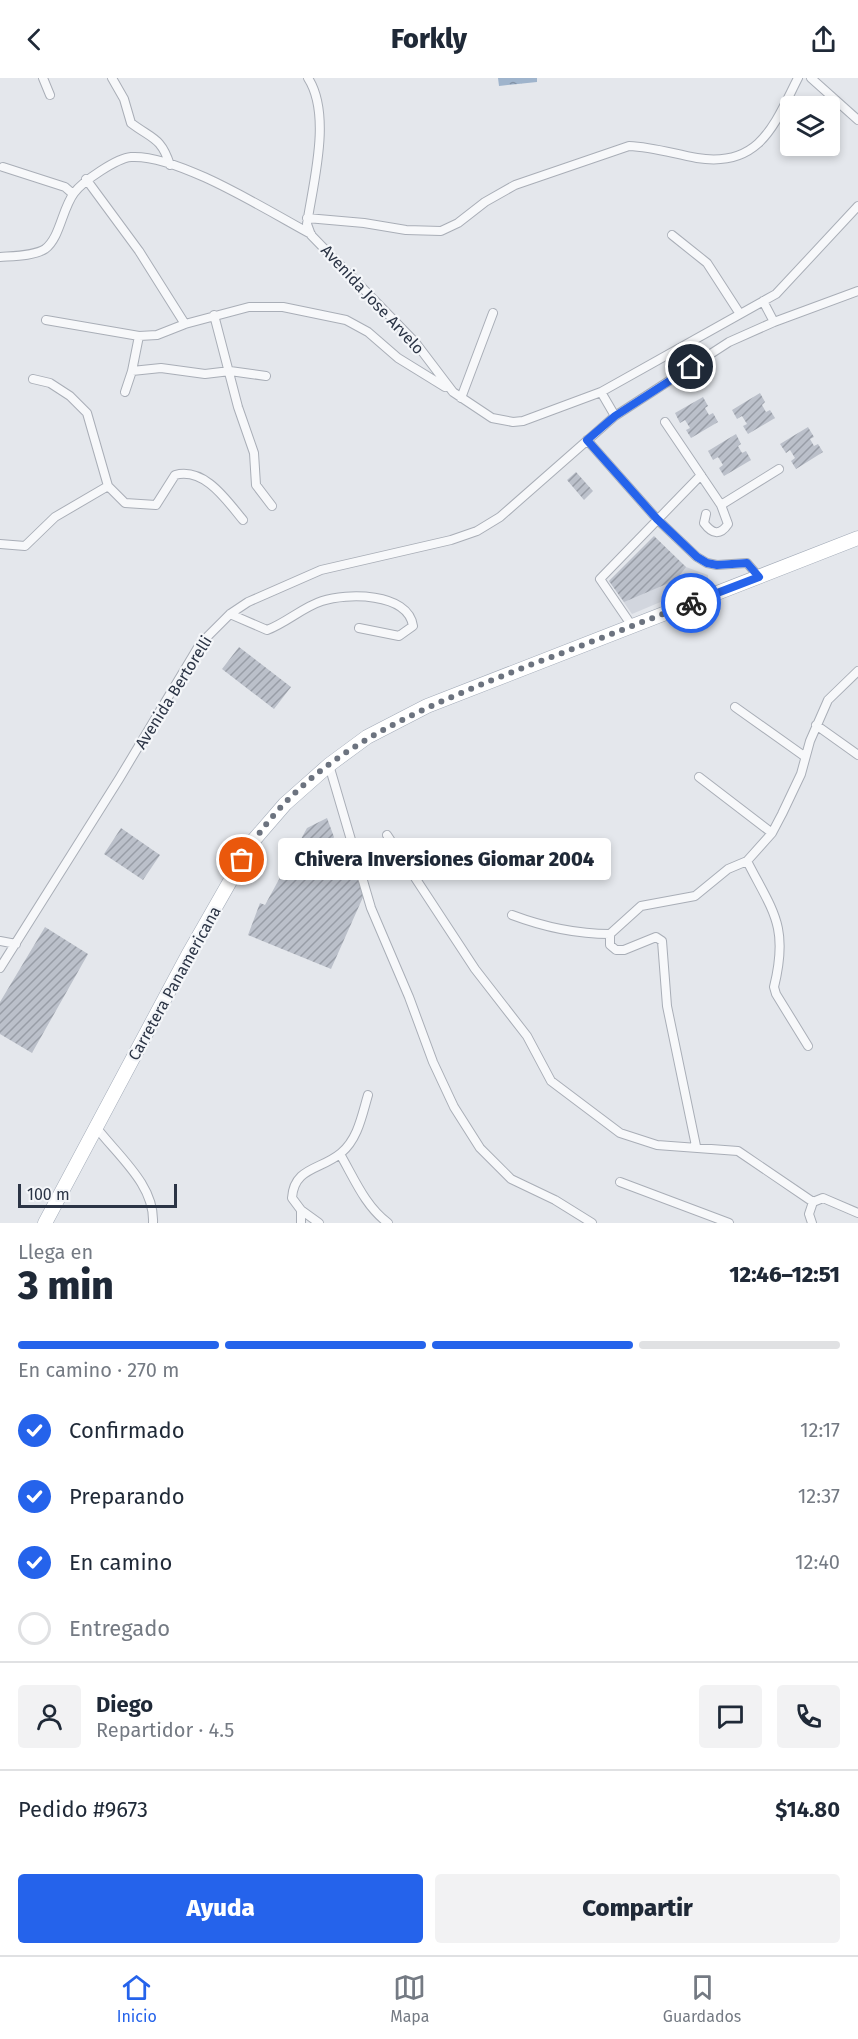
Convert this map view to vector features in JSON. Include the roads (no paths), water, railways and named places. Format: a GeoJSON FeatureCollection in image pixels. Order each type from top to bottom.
{"type":"FeatureCollection","features":[{"type":"Feature","properties":{"kind":"main road","name":"Carretera Panamericana"},"geometry":{"type":"LineString","coordinates":[[45,1223],[253,841],[285,804],[329,765],[367,737],[428,706],[858,538]]}},
{"type":"Feature","properties":{"kind":"street"},"geometry":{"type":"LineString","coordinates":[[43,78],[50,95]]}},
{"type":"Feature","properties":{"kind":"street"},"geometry":{"type":"LineString","coordinates":[[112,78],[124,99],[131,123],[156,138],[165,148],[170,165]]}},
{"type":"Feature","properties":{"kind":"street","name":"Avenida Jose Arvelo"},"geometry":{"type":"LineString","coordinates":[[308,78],[318,104],[320,128],[306,224],[311,234],[415,342],[453,392],[492,418],[513,422],[523,421],[601,392],[776,294],[858,206]]}},
{"type":"Feature","properties":{"kind":"street"},"geometry":{"type":"LineString","coordinates":[[307,218],[364,223],[406,230],[441,231],[458,223],[485,202],[515,185],[629,146],[698,158],[730,159],[744,155],[764,140],[798,78]]}},
{"type":"Feature","properties":{"kind":"street"},"geometry":{"type":"LineString","coordinates":[[811,78],[858,120]]}},
{"type":"Feature","properties":{"kind":"street"},"geometry":{"type":"LineString","coordinates":[[0,257],[44,250],[56,237],[60,219],[73,194],[87,179],[129,157],[156,159],[222,186],[311,234]]}},
{"type":"Feature","properties":{"kind":"street"},"geometry":{"type":"LineString","coordinates":[[3,167],[65,187],[73,194]]}},
{"type":"Feature","properties":{"kind":"street"},"geometry":{"type":"LineString","coordinates":[[87,179],[139,251],[185,324]]}},
{"type":"Feature","properties":{"kind":"street"},"geometry":{"type":"LineString","coordinates":[[672,235],[706,263],[740,314]]}},
{"type":"Feature","properties":{"kind":"street","name":"Avenida Bertorelli"},"geometry":{"type":"LineString","coordinates":[[0,968],[200,644],[230,614],[248,602],[321,570],[451,540],[477,531],[500,517],[615,416],[729,342],[774,322],[858,291]]}},
{"type":"Feature","properties":{"kind":"street"},"geometry":{"type":"LineString","coordinates":[[763,301],[774,322]]}},
{"type":"Feature","properties":{"kind":"street"},"geometry":{"type":"LineString","coordinates":[[46,320],[139,336],[167,332],[214,315],[249,307],[283,307],[346,320],[368,332],[398,358],[453,392]]}},
{"type":"Feature","properties":{"kind":"street"},"geometry":{"type":"LineString","coordinates":[[461,398],[494,313]]}},
{"type":"Feature","properties":{"kind":"street"},"geometry":{"type":"LineString","coordinates":[[214,315],[238,407],[254,453],[256,485],[272,506]]}},
{"type":"Feature","properties":{"kind":"street"},"geometry":{"type":"LineString","coordinates":[[124,392],[132,371],[139,336]]}},
{"type":"Feature","properties":{"kind":"street"},"geometry":{"type":"LineString","coordinates":[[132,371],[161,368],[205,374],[230,371],[266,376]]}},
{"type":"Feature","properties":{"kind":"street"},"geometry":{"type":"LineString","coordinates":[[33,379],[50,383],[70,396],[87,413],[108,486],[125,503],[156,505],[176,475],[185,472],[198,476],[219,491],[243,520]]}},
{"type":"Feature","properties":{"kind":"street"},"geometry":{"type":"LineString","coordinates":[[601,392],[615,416]]}},
{"type":"Feature","properties":{"kind":"street"},"geometry":{"type":"LineString","coordinates":[[665,422],[721,505],[728,524],[722,531],[716,533],[709,530],[704,523],[706,514]]}},
{"type":"Feature","properties":{"kind":"street"},"geometry":{"type":"LineString","coordinates":[[587,440],[657,519],[707,563],[747,563],[759,577]]}},
{"type":"Feature","properties":{"kind":"street"},"geometry":{"type":"LineString","coordinates":[[721,505],[779,469]]}},
{"type":"Feature","properties":{"kind":"street"},"geometry":{"type":"LineString","coordinates":[[632,626],[600,579],[701,475]]}},
{"type":"Feature","properties":{"kind":"street"},"geometry":{"type":"LineString","coordinates":[[0,544],[25,546],[55,516],[108,486]]}},
{"type":"Feature","properties":{"kind":"street"},"geometry":{"type":"LineString","coordinates":[[230,614],[267,630],[322,601],[381,598],[404,608],[412,626],[399,636],[359,628]]}},
{"type":"Feature","properties":{"kind":"street"},"geometry":{"type":"LineString","coordinates":[[512,915],[545,927],[588,934],[610,934],[641,906],[695,896],[728,869],[747,861],[772,833],[801,774],[804,756],[828,700],[858,671]]}},
{"type":"Feature","properties":{"kind":"street"},"geometry":{"type":"LineString","coordinates":[[735,707],[804,756]]}},
{"type":"Feature","properties":{"kind":"street"},"geometry":{"type":"LineString","coordinates":[[816,725],[858,755]]}},
{"type":"Feature","properties":{"kind":"street"},"geometry":{"type":"LineString","coordinates":[[329,765],[371,908],[410,998],[433,1062],[454,1107],[480,1148],[511,1179],[555,1200],[592,1223]]}},
{"type":"Feature","properties":{"kind":"street"},"geometry":{"type":"LineString","coordinates":[[699,777],[772,833]]}},
{"type":"Feature","properties":{"kind":"street"},"geometry":{"type":"LineString","coordinates":[[387,835],[475,969],[527,1036],[550,1081],[620,1133],[657,1145],[696,1146],[738,1151],[813,1202]]}},
{"type":"Feature","properties":{"kind":"street"},"geometry":{"type":"LineString","coordinates":[[747,861],[776,917],[782,940],[774,987],[776,994],[808,1046]]}},
{"type":"Feature","properties":{"kind":"street"},"geometry":{"type":"LineString","coordinates":[[610,934],[610,945],[616,950],[624,950],[656,937],[662,941],[668,1006],[696,1146]]}},
{"type":"Feature","properties":{"kind":"street"},"geometry":{"type":"LineString","coordinates":[[0,941],[16,944]]}},
{"type":"Feature","properties":{"kind":"street"},"geometry":{"type":"LineString","coordinates":[[318,1223],[301,1210],[292,1198],[293,1186],[299,1178],[340,1154],[358,1131],[368,1095]]}},
{"type":"Feature","properties":{"kind":"street"},"geometry":{"type":"LineString","coordinates":[[96,1127],[148,1192],[153,1207],[153,1223]]}},
{"type":"Feature","properties":{"kind":"street"},"geometry":{"type":"LineString","coordinates":[[340,1154],[366,1200],[377,1215],[388,1223]]}},
{"type":"Feature","properties":{"kind":"street"},"geometry":{"type":"LineString","coordinates":[[620,1182],[729,1223]]}},
{"type":"Feature","properties":{"kind":"street"},"geometry":{"type":"LineString","coordinates":[[812,1223],[809,1214],[813,1202],[823,1198],[858,1213]]}},
{"type":"Feature","properties":{"kind":"street"},"geometry":{"type":"LineString","coordinates":[[301,1210],[301,1223]]}},
{"type":"Feature","properties":{"kind":"water"},"geometry":{"type":"Polygon","coordinates":[[[498,78],[537,78],[537,82],[499,86],[498,78]]]}},
{"type":"Feature","properties":{"kind":"place","name":"Chivera Inversiones Giomar 2004"},"geometry":{"type":"Point","coordinates":[242,860]}}]}
